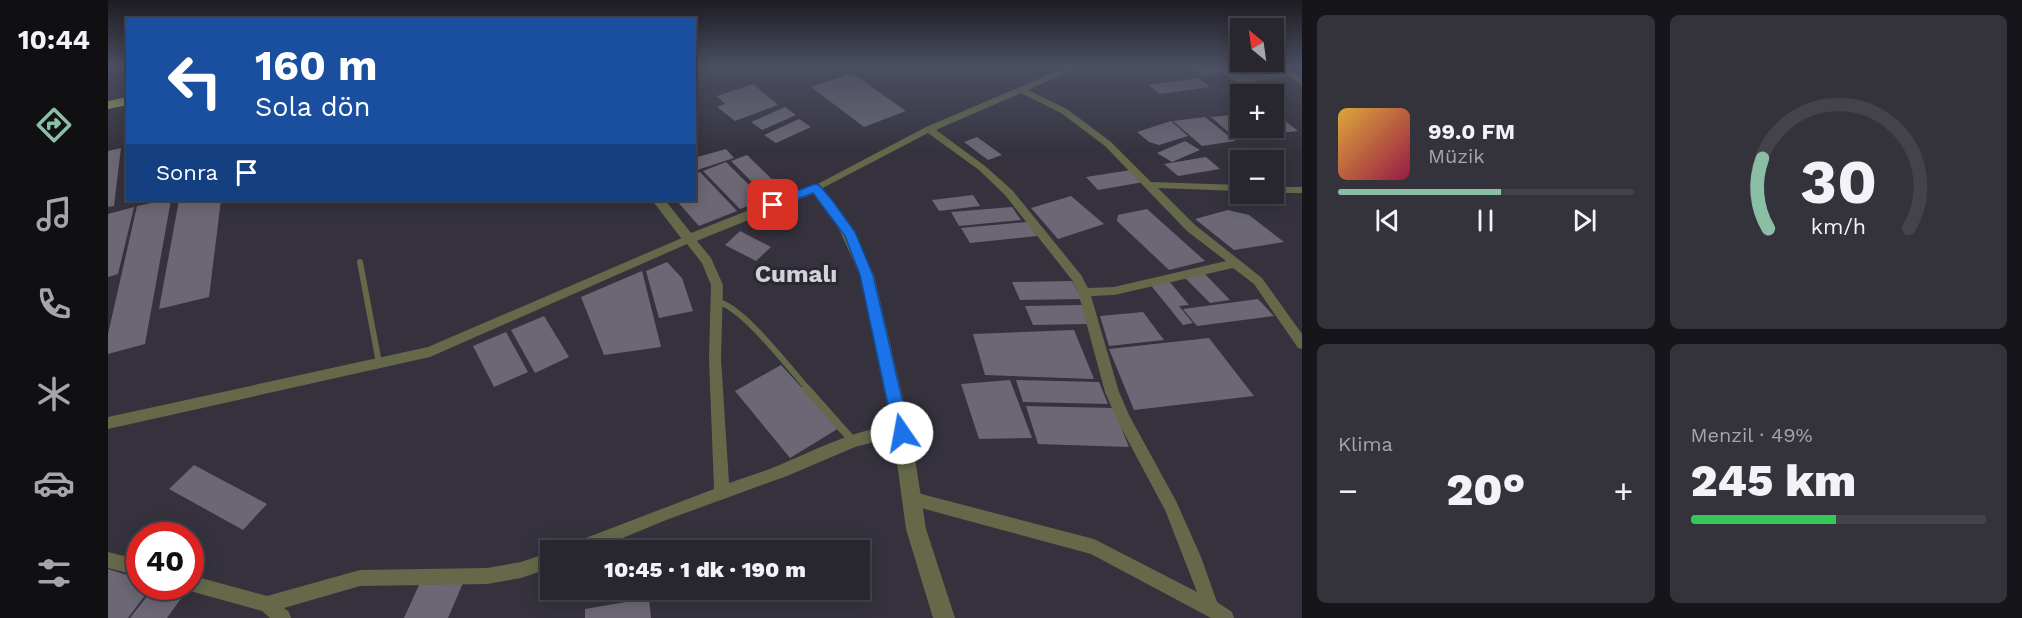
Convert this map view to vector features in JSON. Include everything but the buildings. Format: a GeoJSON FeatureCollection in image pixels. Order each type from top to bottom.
{"type":"FeatureCollection","features":[{"type":"Feature","properties":{"kind":"highway"},"geometry":{"type":"LineString","coordinates":[[108,105],[126,101]]}},
{"type":"Feature","properties":{"kind":"street"},"geometry":{"type":"LineString","coordinates":[[108,423],[430,352],[689,239],[815,188],[929,129],[1010,95]]}},
{"type":"Feature","properties":{"kind":"street"},"geometry":{"type":"LineString","coordinates":[[1032,95],[1064,111],[1094,132],[1151,185],[1191,228],[1267,291],[1302,344]]}},
{"type":"Feature","properties":{"kind":"street"},"geometry":{"type":"LineString","coordinates":[[929,129],[982,168],[1009,193],[1067,263],[1084,292],[1112,392],[1123,418],[1171,506],[1193,557],[1211,608]]}},
{"type":"Feature","properties":{"kind":"street"},"geometry":{"type":"LineString","coordinates":[[1151,185],[1230,188]]}},
{"type":"Feature","properties":{"kind":"street"},"geometry":{"type":"LineString","coordinates":[[815,188],[840,219],[863,264],[902,433],[910,498],[926,568],[944,618]]}},
{"type":"Feature","properties":{"kind":"street"},"geometry":{"type":"LineString","coordinates":[[1284,190],[1302,190]]}},
{"type":"Feature","properties":{"kind":"street"},"geometry":{"type":"LineString","coordinates":[[659,201],[707,261],[717,285],[715,359],[722,492]]}},
{"type":"Feature","properties":{"kind":"street"},"geometry":{"type":"LineString","coordinates":[[1084,292],[1114,291],[1236,263]]}},
{"type":"Feature","properties":{"kind":"street"},"geometry":{"type":"LineString","coordinates":[[601,540],[854,441],[882,434],[902,433]]}},
{"type":"Feature","properties":{"kind":"street"},"geometry":{"type":"LineString","coordinates":[[910,498],[1094,548],[1211,608],[1226,618]]}},
{"type":"Feature","properties":{"kind":"street"},"geometry":{"type":"LineString","coordinates":[[108,560],[126,564]]}},
{"type":"Feature","properties":{"kind":"street"},"geometry":{"type":"LineString","coordinates":[[267,604],[360,578],[487,576],[521,570],[540,563]]}},
{"type":"Feature","properties":{"kind":"street"},"geometry":{"type":"LineString","coordinates":[[204,587],[267,604],[283,618]]}},
{"type":"Feature","properties":{"kind":"lane"},"geometry":{"type":"LineString","coordinates":[[360,262],[379,364]]}},
{"type":"Feature","properties":{"kind":"lane"},"geometry":{"type":"LineString","coordinates":[[718,302],[729,304],[750,324],[854,441]]}},
{"type":"Feature","properties":{"kind":"district","name":"Cumalı"},"geometry":{"type":"Point","coordinates":[796,274]}},
{"type":"Feature","properties":{"kind":"route"},"geometry":{"type":"LineString","coordinates":[[773,205],[815,188],[850,235],[867,275],[902,433]]}}]}
